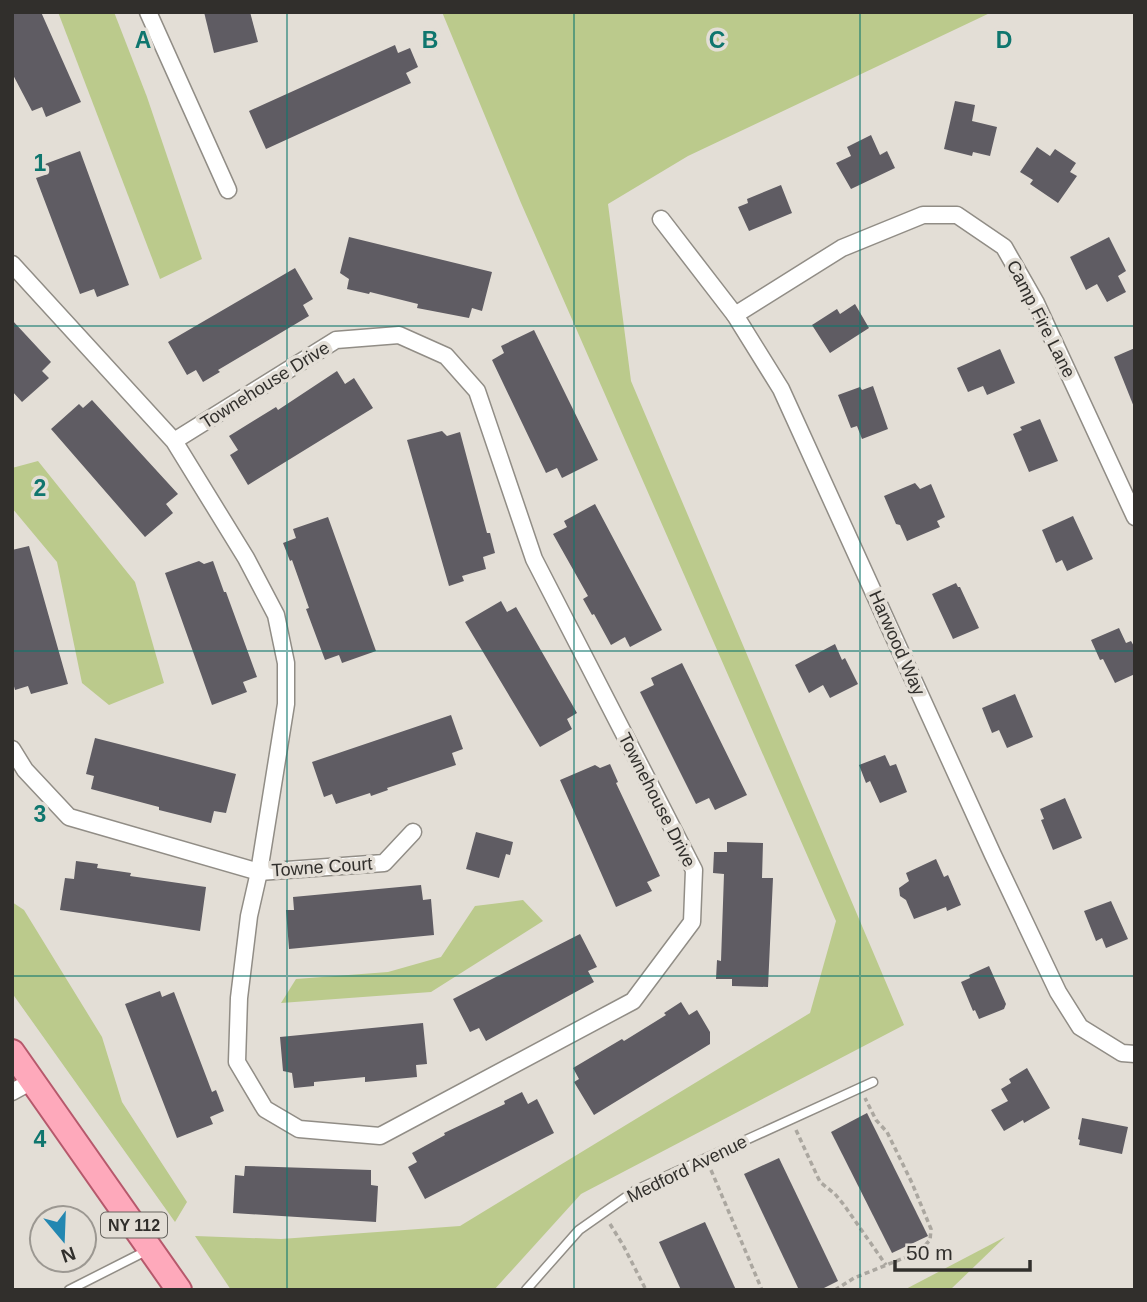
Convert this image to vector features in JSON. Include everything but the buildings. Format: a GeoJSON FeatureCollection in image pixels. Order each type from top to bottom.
{"type":"FeatureCollection","features":[{"type":"Feature","properties":{"kind":"main road","name":"NY 112"},"geometry":{"type":"LineString","coordinates":[[12,1052],[22,1086],[151,1249],[179,1290]]}},
{"type":"Feature","properties":{"kind":"street"},"geometry":{"type":"LineString","coordinates":[[148,12],[229,190]]}},
{"type":"Feature","properties":{"kind":"street","name":"Camp Fire Lane"},"geometry":{"type":"LineString","coordinates":[[735,315],[842,248],[923,215],[957,215],[1004,247],[1036,303],[1135,517]]}},
{"type":"Feature","properties":{"kind":"street","name":"Harwood Way"},"geometry":{"type":"LineString","coordinates":[[662,219],[735,315],[781,388],[1058,992],[1080,1027],[1122,1054],[1135,1054]]}},
{"type":"Feature","properties":{"kind":"street","name":"Townehouse Drive"},"geometry":{"type":"LineString","coordinates":[[12,264],[174,441],[246,558],[276,615],[286,663],[286,704],[259,872],[249,916],[239,998],[237,1062],[265,1109],[299,1129],[380,1136],[633,1001],[692,922],[694,870],[534,559],[477,391],[446,356],[398,335],[336,340],[174,441]]}},
{"type":"Feature","properties":{"kind":"street"},"geometry":{"type":"LineString","coordinates":[[12,749],[25,770],[69,817],[259,872]]}},
{"type":"Feature","properties":{"kind":"street","name":"Towne Court"},"geometry":{"type":"LineString","coordinates":[[259,872],[384,863],[413,832]]}},
{"type":"Feature","properties":{"kind":"lane","name":"Medford Avenue"},"geometry":{"type":"LineString","coordinates":[[526,1290],[579,1230],[636,1190],[873,1082]]}},
{"type":"Feature","properties":{"kind":"lane"},"geometry":{"type":"LineString","coordinates":[[69,1290],[151,1249]]}},
{"type":"Feature","properties":{"kind":"path"},"geometry":{"type":"LineString","coordinates":[[835,1290],[854,1278],[924,1249],[930,1240],[931,1229],[906,1169],[887,1132],[873,1116],[860,1087]]}},
{"type":"Feature","properties":{"kind":"path"},"geometry":{"type":"LineString","coordinates":[[791,1119],[817,1178],[844,1205],[886,1265]]}},
{"type":"Feature","properties":{"kind":"path"},"geometry":{"type":"LineString","coordinates":[[706,1158],[762,1290]]}},
{"type":"Feature","properties":{"kind":"path"},"geometry":{"type":"LineString","coordinates":[[603,1213],[623,1244],[646,1290]]}},
{"type":"Feature","properties":{"kind":"green space"},"geometry":{"type":"Polygon","coordinates":[[[58,12],[114,12],[147,97],[202,259],[160,279],[58,12]]]}},
{"type":"Feature","properties":{"kind":"green space"},"geometry":{"type":"Polygon","coordinates":[[[442,12],[992,12],[688,156],[608,204],[631,381],[904,1025],[581,1194],[494,1290],[231,1290],[195,1236],[281,1239],[460,1226],[810,1013],[836,921],[521,203],[442,12]]]}},
{"type":"Feature","properties":{"kind":"green space"},"geometry":{"type":"Polygon","coordinates":[[[38,461],[135,582],[164,683],[109,705],[82,683],[57,562],[12,508],[12,468],[38,461]]]}},
{"type":"Feature","properties":{"kind":"green space"},"geometry":{"type":"Polygon","coordinates":[[[523,900],[543,921],[431,992],[281,1003],[296,979],[388,972],[441,957],[475,906],[523,900]]]}},
{"type":"Feature","properties":{"kind":"green space"},"geometry":{"type":"Polygon","coordinates":[[[12,902],[24,910],[102,1037],[122,1102],[187,1202],[175,1222],[12,993],[12,902]]]}},
{"type":"Feature","properties":{"kind":"green space"},"geometry":{"type":"Polygon","coordinates":[[[1005,1237],[950,1290],[904,1290],[1005,1237]]]}}]}
